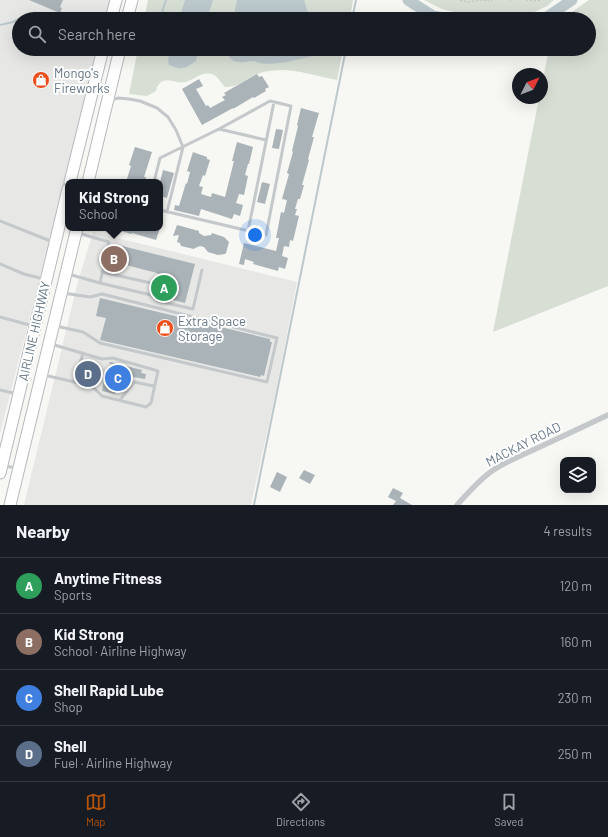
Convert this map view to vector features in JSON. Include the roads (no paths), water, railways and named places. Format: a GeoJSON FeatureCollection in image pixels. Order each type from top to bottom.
{"type":"FeatureCollection","features":[{"type":"Feature","properties":{"kind":"highway"},"geometry":{"type":"LineString","coordinates":[[113,12],[116,0]]}},
{"type":"Feature","properties":{"kind":"highway"},"geometry":{"type":"LineString","coordinates":[[129,12],[132,0]]}},
{"type":"Feature","properties":{"kind":"highway"},"geometry":{"type":"LineString","coordinates":[[71,179],[101,56]]}},
{"type":"Feature","properties":{"kind":"highway"},"geometry":{"type":"LineString","coordinates":[[107,56],[100,87],[102,94],[108,101]]}},
{"type":"Feature","properties":{"kind":"highway"},"geometry":{"type":"LineString","coordinates":[[90,177],[118,56]]}},
{"type":"Feature","properties":{"kind":"highway"},"geometry":{"type":"LineString","coordinates":[[90,99],[98,102],[100,105],[88,164],[90,177]]}},
{"type":"Feature","properties":{"kind":"highway","name":"AIRLINE HIGHWAY"},"geometry":{"type":"LineString","coordinates":[[1,468],[65,202]]}},
{"type":"Feature","properties":{"kind":"highway","name":"AIRLINE HIGHWAY"},"geometry":{"type":"LineString","coordinates":[[10,505],[77,231]]}},
{"type":"Feature","properties":{"kind":"street","name":"MACKAY ROAD"},"geometry":{"type":"LineString","coordinates":[[457,505],[481,480],[499,467],[525,453],[608,415]]}},
{"type":"Feature","properties":{"kind":"lane"},"geometry":{"type":"LineString","coordinates":[[108,101],[119,98],[129,99],[140,101],[157,108],[168,117],[176,130],[183,147],[167,212]]}},
{"type":"Feature","properties":{"kind":"lane"},"geometry":{"type":"LineString","coordinates":[[155,179],[160,158],[220,129],[270,101],[291,106],[266,235],[163,211]]}},
{"type":"Feature","properties":{"kind":"lane"},"geometry":{"type":"LineString","coordinates":[[248,231],[274,102]]}},
{"type":"Feature","properties":{"kind":"lane"},"geometry":{"type":"LineString","coordinates":[[220,129],[266,140]]}},
{"type":"Feature","properties":{"kind":"lane"},"geometry":{"type":"LineString","coordinates":[[0,221],[55,242]]}},
{"type":"Feature","properties":{"kind":"lane"},"geometry":{"type":"LineString","coordinates":[[80,231],[109,242],[100,283]]}},
{"type":"Feature","properties":{"kind":"lane"},"geometry":{"type":"LineString","coordinates":[[0,264],[24,274],[46,280]]}},
{"type":"Feature","properties":{"kind":"lane"},"geometry":{"type":"LineString","coordinates":[[66,274],[151,296],[158,301],[193,309],[202,270]]}},
{"type":"Feature","properties":{"kind":"lane"},"geometry":{"type":"LineString","coordinates":[[102,272],[151,282]]}},
{"type":"Feature","properties":{"kind":"lane"},"geometry":{"type":"LineString","coordinates":[[54,325],[83,332],[100,343],[267,382],[277,338],[102,294],[90,297],[62,293]]}},
{"type":"Feature","properties":{"kind":"lane"},"geometry":{"type":"LineString","coordinates":[[0,317],[35,327]]}},
{"type":"Feature","properties":{"kind":"lane"},"geometry":{"type":"LineString","coordinates":[[42,374],[92,386],[102,396],[146,407],[151,403],[158,371],[113,358],[102,358],[49,344]]}},
{"type":"Feature","properties":{"kind":"lane"},"geometry":{"type":"LineString","coordinates":[[75,382],[82,353]]}},
{"type":"Feature","properties":{"kind":"lane"},"geometry":{"type":"LineString","coordinates":[[120,400],[134,382],[154,386]]}},
{"type":"Feature","properties":{"kind":"lane"},"geometry":{"type":"LineString","coordinates":[[0,390],[19,395]]}},
{"type":"Feature","properties":{"kind":"lane"},"geometry":{"type":"LineString","coordinates":[[1,468],[19,468]]}},
{"type":"Feature","properties":{"kind":"waterway"},"geometry":{"type":"LineString","coordinates":[[162,12],[166,0]]}},
{"type":"Feature","properties":{"kind":"waterway"},"geometry":{"type":"LineString","coordinates":[[353,12],[356,0]]}},
{"type":"Feature","properties":{"kind":"waterway"},"geometry":{"type":"LineString","coordinates":[[408,0],[427,12]]}},
{"type":"Feature","properties":{"kind":"waterway"},"geometry":{"type":"LineString","coordinates":[[554,12],[572,0]]}},
{"type":"Feature","properties":{"kind":"waterway"},"geometry":{"type":"LineString","coordinates":[[0,25],[12,22]]}},
{"type":"Feature","properties":{"kind":"waterway"},"geometry":{"type":"LineString","coordinates":[[254,505],[345,56]]}},
{"type":"Feature","properties":{"kind":"place","name":"Mongo's Fireworks"},"geometry":{"type":"Point","coordinates":[41,80]}},
{"type":"Feature","properties":{"kind":"place","name":"Kid Strong"},"geometry":{"type":"Point","coordinates":[114,259]}},
{"type":"Feature","properties":{"kind":"place","name":"Anytime Fitness"},"geometry":{"type":"Point","coordinates":[164,288]}},
{"type":"Feature","properties":{"kind":"place","name":"Extra Space Storage"},"geometry":{"type":"Point","coordinates":[165,328]}},
{"type":"Feature","properties":{"kind":"place","name":"Shell"},"geometry":{"type":"Point","coordinates":[88,374]}},
{"type":"Feature","properties":{"kind":"place","name":"Shell Rapid Lube"},"geometry":{"type":"Point","coordinates":[118,378]}}]}
